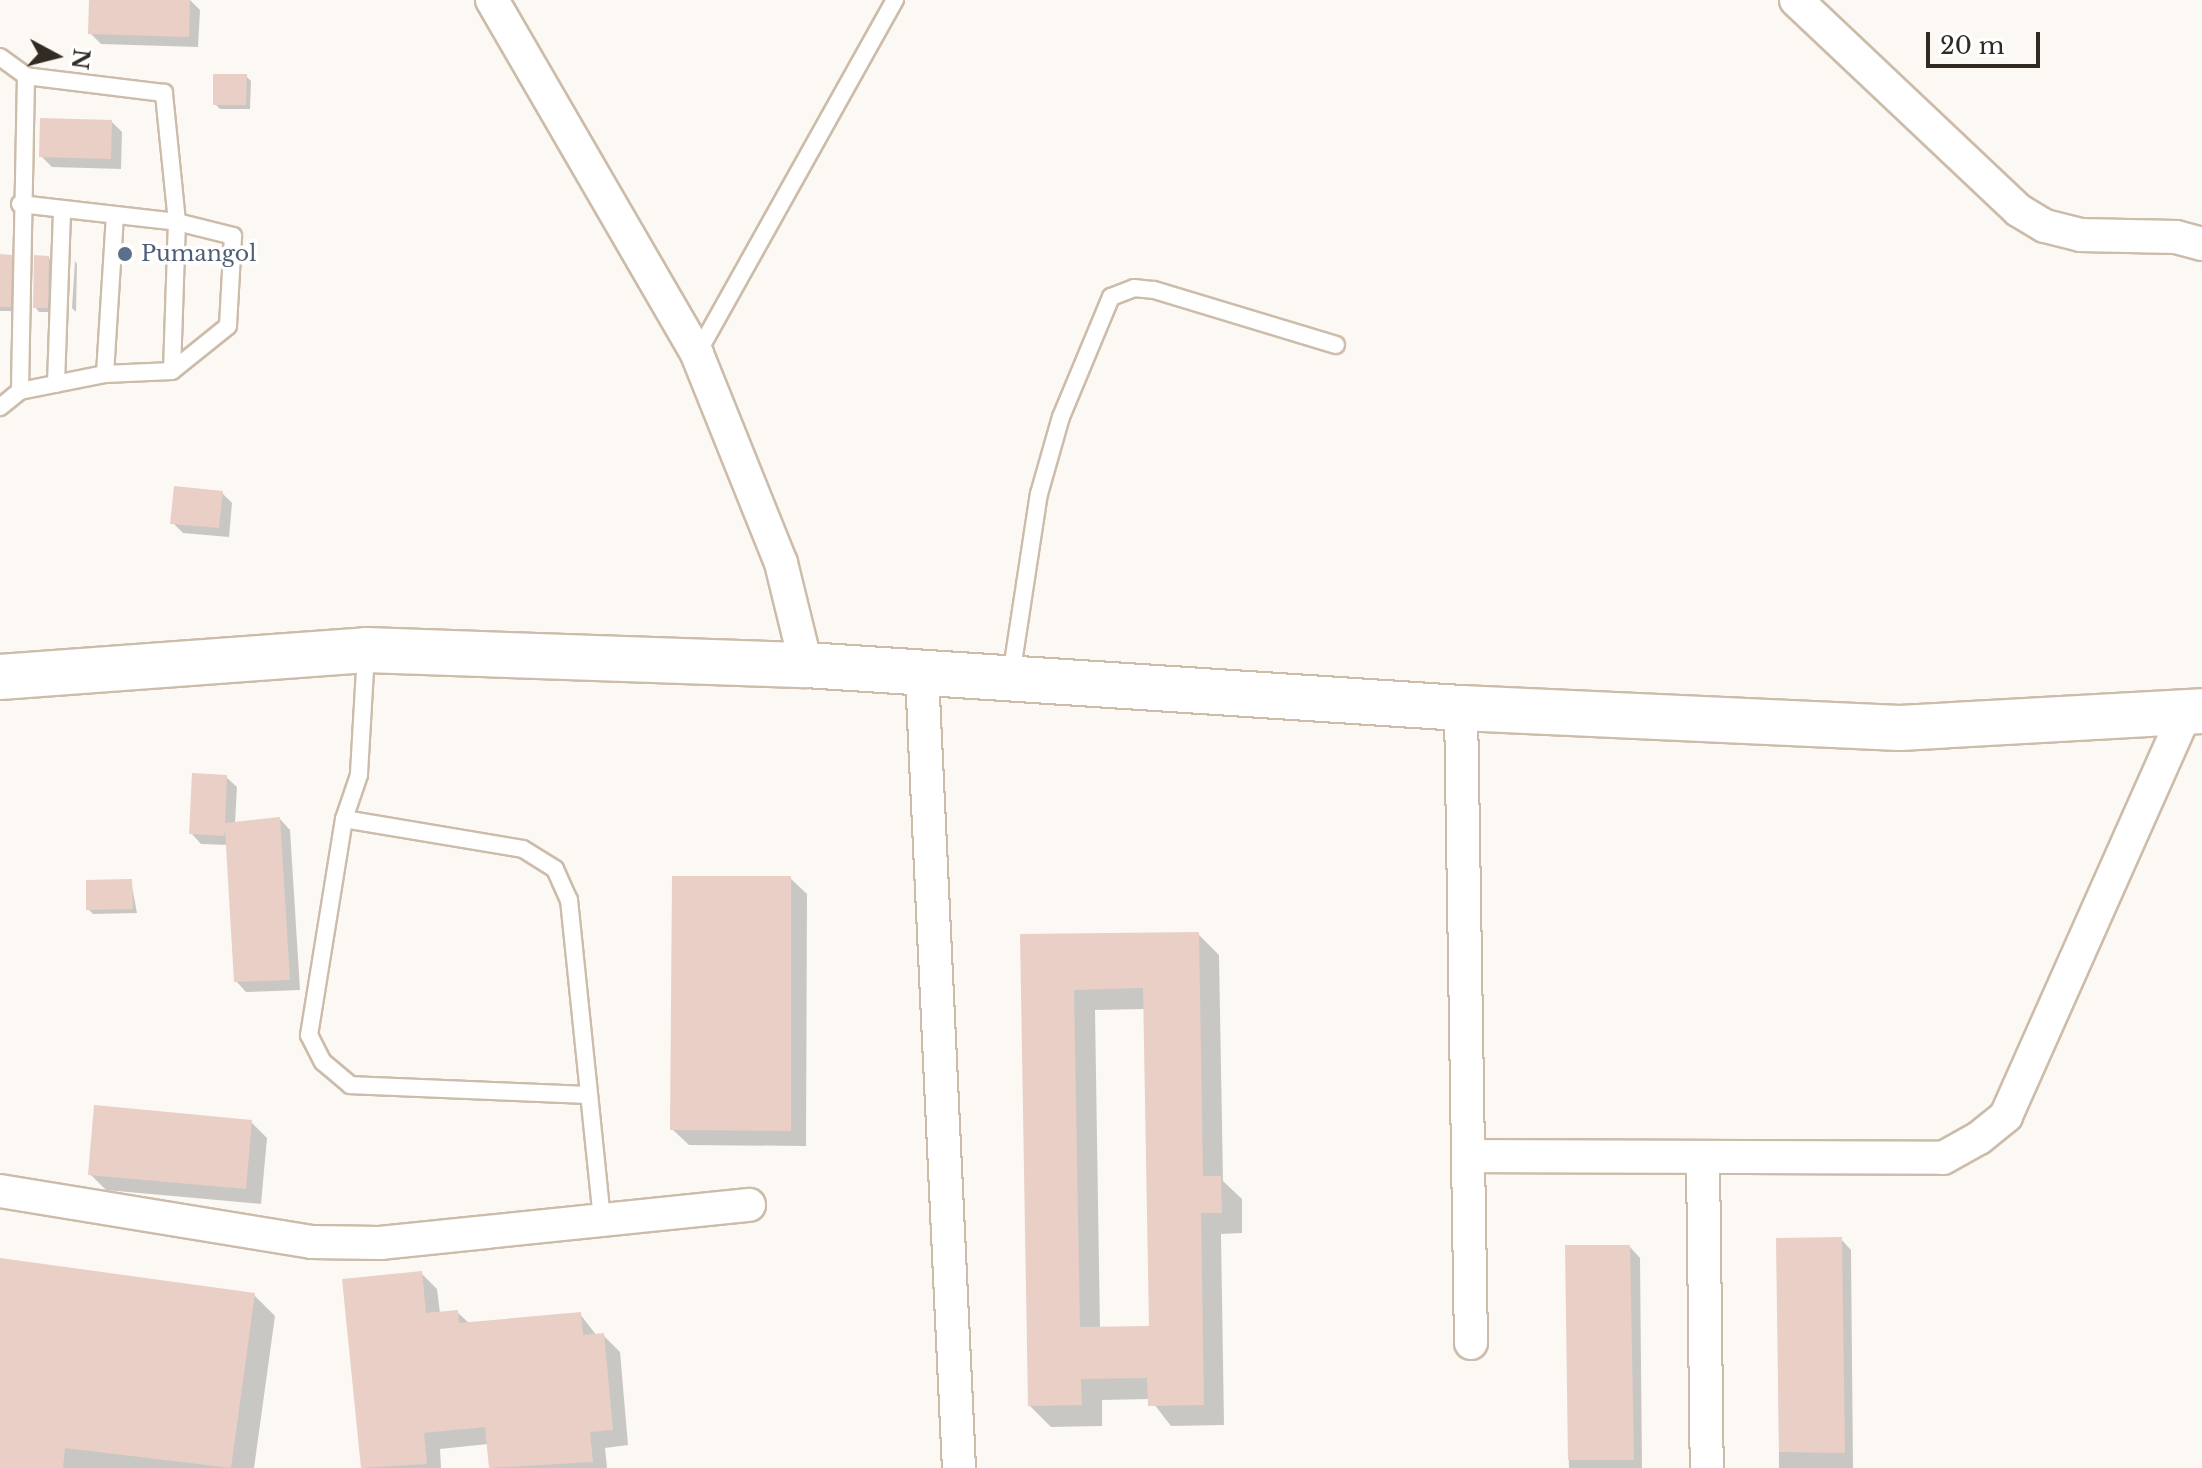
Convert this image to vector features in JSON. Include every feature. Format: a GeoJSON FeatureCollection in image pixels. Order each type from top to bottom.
{"type":"FeatureCollection","features":[{"type":"Feature","properties":{"kind":"street"},"geometry":{"type":"LineString","coordinates":[[492,0],[697,354],[781,563],[806,665]]}},
{"type":"Feature","properties":{"kind":"street"},"geometry":{"type":"LineString","coordinates":[[1796,0],[2018,210],[2045,226],[2080,235],[2176,237],[2202,244]]}},
{"type":"Feature","properties":{"kind":"street"},"geometry":{"type":"LineString","coordinates":[[0,677],[366,650],[806,665],[1011,681],[1461,708],[1900,728],[2194,712],[2006,1116],[1943,1158],[1703,1160],[1468,1156]]}},
{"type":"Feature","properties":{"kind":"street"},"geometry":{"type":"LineString","coordinates":[[922,675],[959,1468]]}},
{"type":"Feature","properties":{"kind":"street"},"geometry":{"type":"LineString","coordinates":[[1461,708],[1471,1343]]}},
{"type":"Feature","properties":{"kind":"street"},"geometry":{"type":"LineString","coordinates":[[1703,1160],[1707,1468]]}},
{"type":"Feature","properties":{"kind":"street"},"geometry":{"type":"LineString","coordinates":[[0,1191],[312,1242],[380,1243],[749,1205]]}},
{"type":"Feature","properties":{"kind":"lane"},"geometry":{"type":"LineString","coordinates":[[697,354],[895,0]]}},
{"type":"Feature","properties":{"kind":"lane"},"geometry":{"type":"LineString","coordinates":[[0,57],[26,76],[164,93],[177,222],[172,371]]}},
{"type":"Feature","properties":{"kind":"lane"},"geometry":{"type":"LineString","coordinates":[[20,391],[20,204],[26,76]]}},
{"type":"Feature","properties":{"kind":"lane"},"geometry":{"type":"LineString","coordinates":[[0,407],[20,391],[105,374],[172,371],[228,326],[233,236],[177,222],[20,204]]}},
{"type":"Feature","properties":{"kind":"lane"},"geometry":{"type":"LineString","coordinates":[[56,384],[62,210]]}},
{"type":"Feature","properties":{"kind":"lane"},"geometry":{"type":"LineString","coordinates":[[105,374],[115,216]]}},
{"type":"Feature","properties":{"kind":"lane"},"geometry":{"type":"LineString","coordinates":[[1011,681],[1039,494],[1061,417],[1111,297],[1134,288],[1154,290],[1336,345]]}},
{"type":"Feature","properties":{"kind":"lane"},"geometry":{"type":"LineString","coordinates":[[366,650],[359,775],[344,819],[309,1035],[323,1062],[350,1085],[586,1095]]}},
{"type":"Feature","properties":{"kind":"lane"},"geometry":{"type":"LineString","coordinates":[[344,819],[523,849],[555,869],[569,900],[586,1095],[602,1220]]}},
{"type":"Feature","properties":{"kind":"building"},"geometry":{"type":"Polygon","coordinates":[[[89,0],[190,0],[189,37],[88,34],[89,0]]]}},
{"type":"Feature","properties":{"kind":"building"},"geometry":{"type":"Polygon","coordinates":[[[213,74],[247,74],[246,105],[213,105],[213,74]]]}},
{"type":"Feature","properties":{"kind":"building"},"geometry":{"type":"Polygon","coordinates":[[[40,118],[112,120],[111,159],[39,157],[40,118]]]}},
{"type":"Feature","properties":{"kind":"building"},"geometry":{"type":"Polygon","coordinates":[[[0,254],[12,255],[11,307],[0,307],[0,254]]]}},
{"type":"Feature","properties":{"kind":"building"},"geometry":{"type":"Polygon","coordinates":[[[34,255],[49,256],[48,308],[33,308],[34,255]]]}},
{"type":"Feature","properties":{"kind":"building"},"geometry":{"type":"Polygon","coordinates":[[[174,486],[223,491],[219,528],[170,524],[174,486]]]}},
{"type":"Feature","properties":{"kind":"building"},"geometry":{"type":"Polygon","coordinates":[[[192,773],[227,775],[225,823],[280,817],[290,980],[234,982],[225,829],[224,836],[189,834],[192,773]]]}},
{"type":"Feature","properties":{"kind":"building"},"geometry":{"type":"Polygon","coordinates":[[[672,876],[791,876],[791,1131],[670,1130],[672,876]]]}},
{"type":"Feature","properties":{"kind":"building"},"geometry":{"type":"Polygon","coordinates":[[[132,879],[133,909],[86,910],[86,880],[132,879]]]}},
{"type":"Feature","properties":{"kind":"building"},"geometry":{"type":"Polygon","coordinates":[[[1199,932],[1203,1176],[1221,1176],[1222,1213],[1201,1213],[1204,1405],[1148,1406],[1147,1378],[1081,1379],[1082,1405],[1028,1406],[1020,934],[1199,932]],[[1143,988],[1074,990],[1080,1327],[1149,1326],[1143,988]]]}},
{"type":"Feature","properties":{"kind":"building"},"geometry":{"type":"Polygon","coordinates":[[[94,1105],[252,1120],[246,1189],[88,1175],[94,1105]]]}},
{"type":"Feature","properties":{"kind":"building"},"geometry":{"type":"Polygon","coordinates":[[[1842,1237],[1845,1453],[1779,1452],[1776,1238],[1842,1237]]]}},
{"type":"Feature","properties":{"kind":"building"},"geometry":{"type":"Polygon","coordinates":[[[1565,1245],[1630,1245],[1634,1460],[1568,1460],[1565,1245]]]}},
{"type":"Feature","properties":{"kind":"building"},"geometry":{"type":"Polygon","coordinates":[[[0,1258],[255,1293],[231,1468],[65,1448],[63,1468],[0,1468],[0,1258]]]}},
{"type":"Feature","properties":{"kind":"building"},"geometry":{"type":"Polygon","coordinates":[[[422,1271],[426,1313],[458,1310],[459,1323],[581,1312],[583,1335],[604,1333],[613,1430],[590,1432],[593,1462],[489,1468],[485,1427],[424,1433],[427,1464],[361,1468],[342,1279],[422,1271]]]}},
{"type":"Feature","properties":{"kind":"place","name":"Pumangol"},"geometry":{"type":"Point","coordinates":[125,254]}}]}
